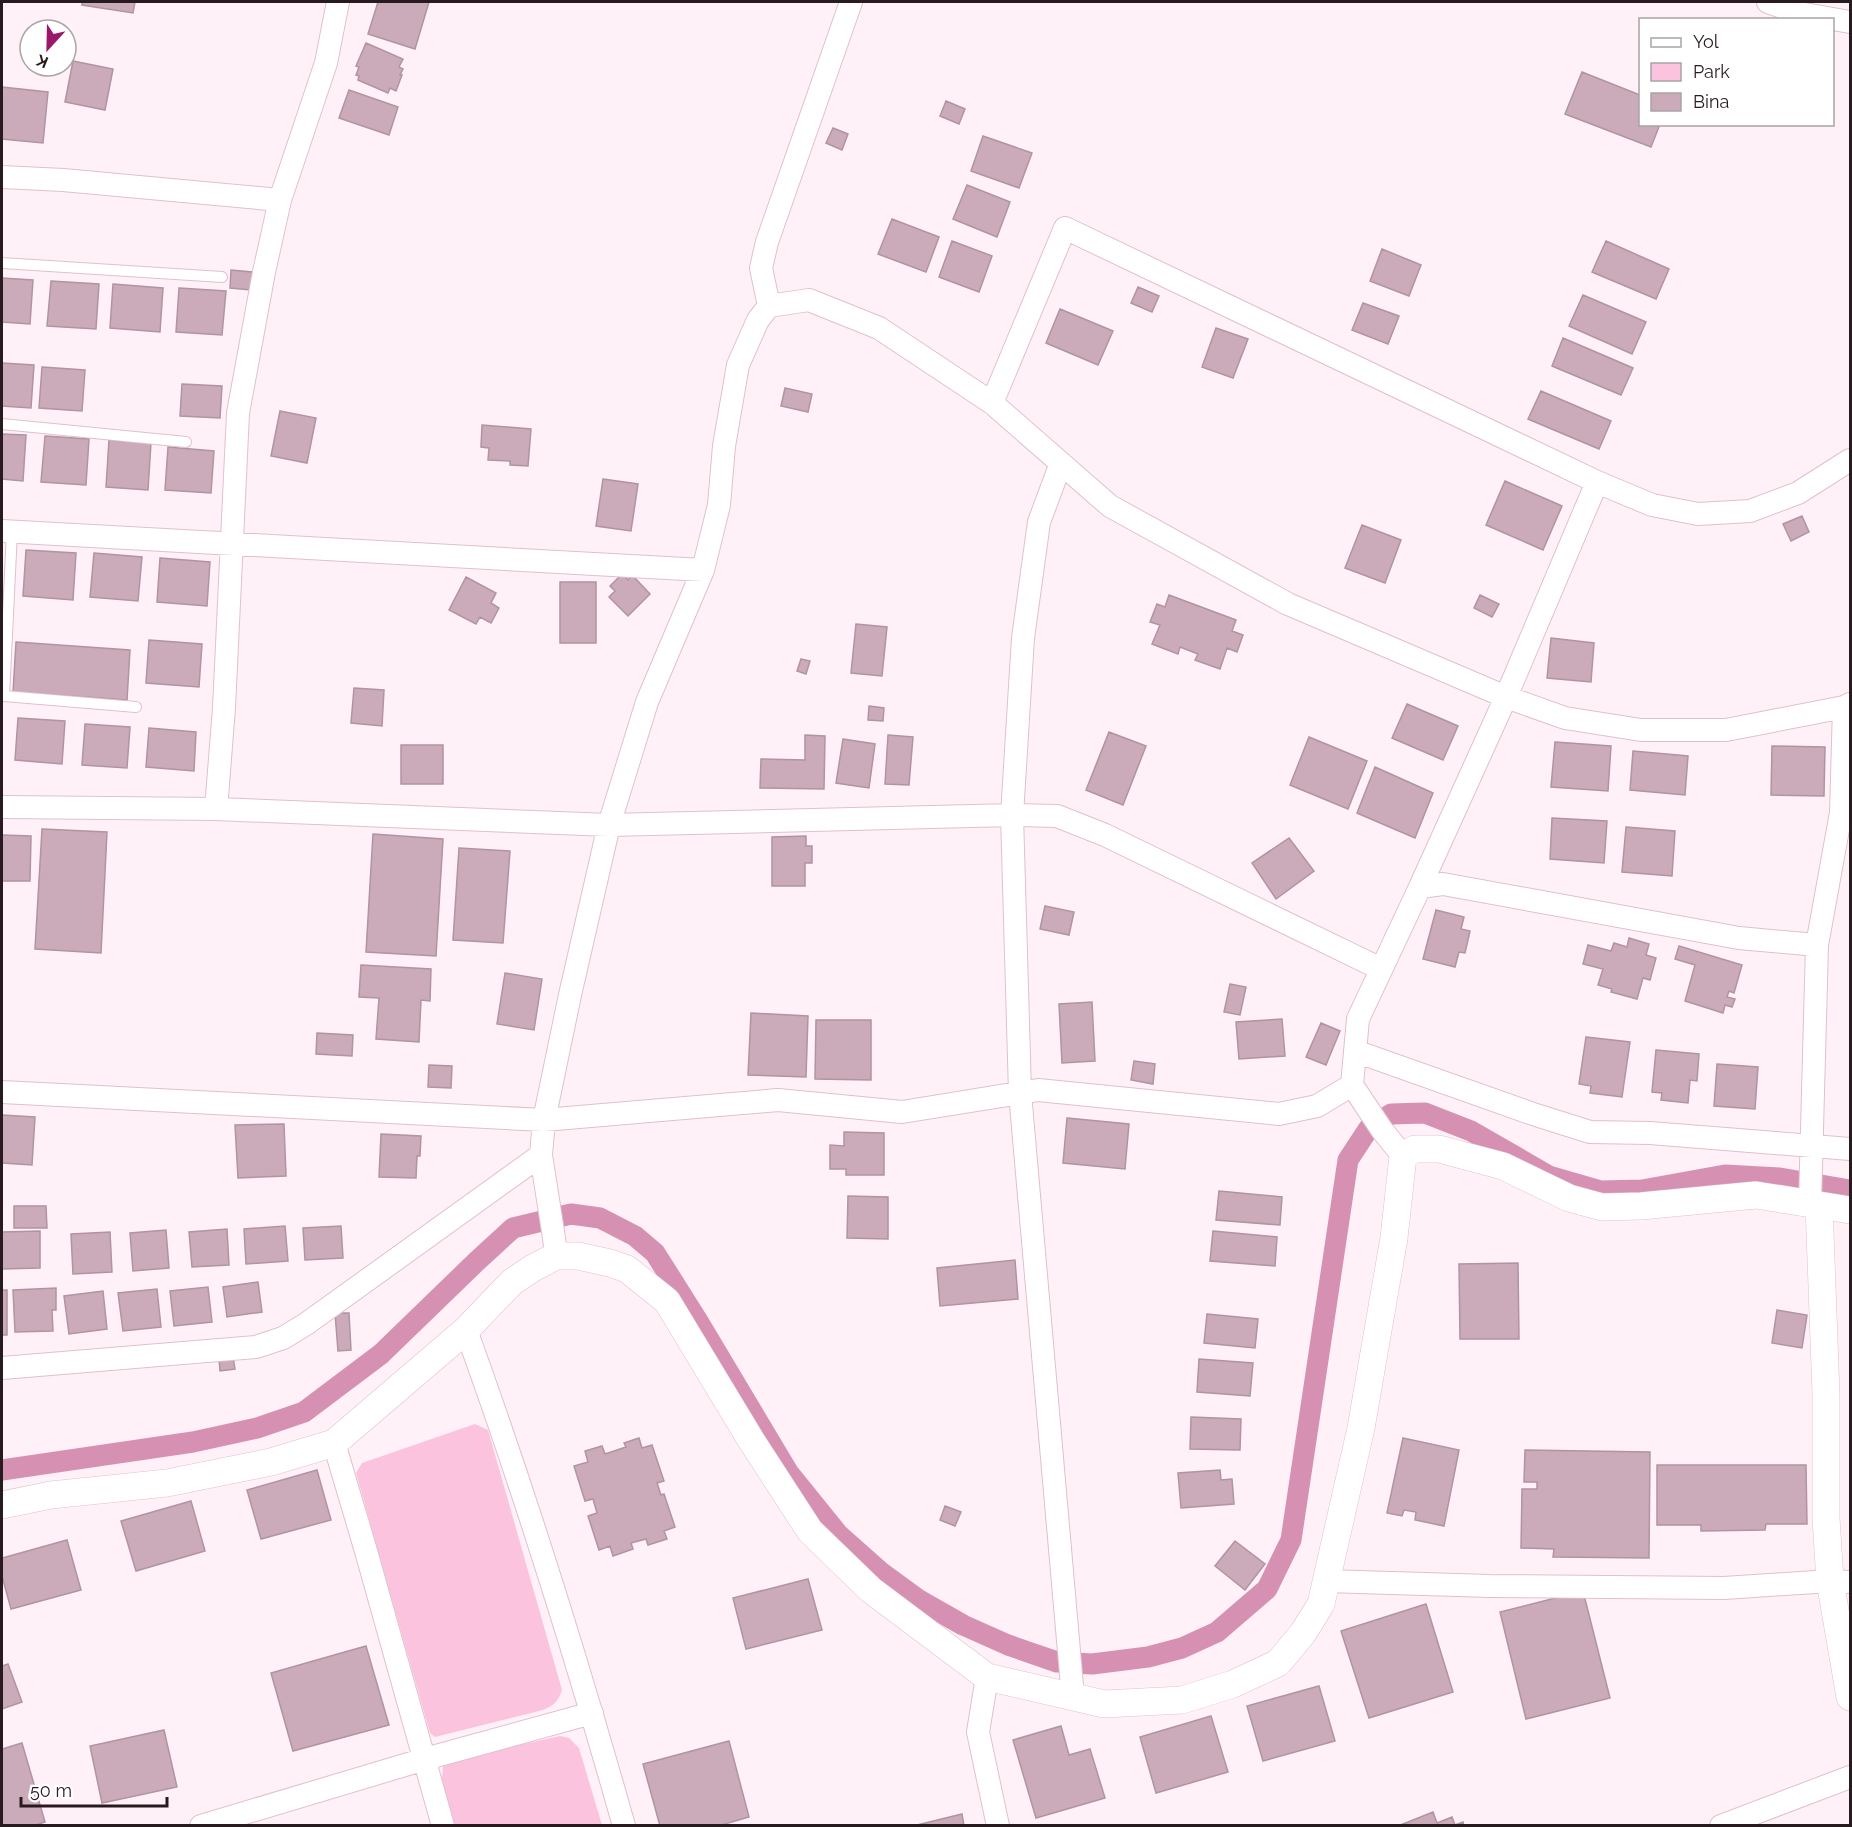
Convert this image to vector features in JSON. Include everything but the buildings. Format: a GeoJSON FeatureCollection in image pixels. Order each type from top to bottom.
{"type":"FeatureCollection","features":[{"type":"Feature","properties":{"kind":"street"},"geometry":{"type":"LineString","coordinates":[[216,810],[224,708],[238,413],[280,200],[326,63],[338,2]]}},
{"type":"Feature","properties":{"kind":"street"},"geometry":{"type":"LineString","coordinates":[[770,306],[760,268],[851,2]]}},
{"type":"Feature","properties":{"kind":"street"},"geometry":{"type":"LineString","coordinates":[[1767,2],[1799,13],[1828,18]]}},
{"type":"Feature","properties":{"kind":"street"},"geometry":{"type":"LineString","coordinates":[[1834,19],[1851,22]]}},
{"type":"Feature","properties":{"kind":"street"},"geometry":{"type":"LineString","coordinates":[[2,177],[63,180],[280,200]]}},
{"type":"Feature","properties":{"kind":"street"},"geometry":{"type":"LineString","coordinates":[[992,403],[1065,228],[1597,482],[1652,506],[1698,514],[1750,511],[1798,493],[1851,460]]}},
{"type":"Feature","properties":{"kind":"street"},"geometry":{"type":"LineString","coordinates":[[555,1247],[541,1155],[544,1120],[609,825],[647,702],[703,570],[719,505],[724,446],[738,365],[758,320],[770,306],[809,300],[879,328],[992,403],[1110,506],[1288,604],[1506,697],[1565,718],[1641,730],[1726,730],[1847,705],[1841,813],[1817,945],[1812,1146],[1813,1195],[1826,1382],[1826,1518],[1840,1581],[1851,1697]]}},
{"type":"Feature","properties":{"kind":"street"},"geometry":{"type":"LineString","coordinates":[[1061,464],[1039,522],[1034,556],[1023,638],[1012,815],[1020,1093],[1073,1697]]}},
{"type":"Feature","properties":{"kind":"street"},"geometry":{"type":"LineString","coordinates":[[555,1247],[578,1256],[627,1269],[667,1301],[751,1440],[810,1531],[871,1590],[987,1677],[1104,1704],[1182,1700],[1233,1684],[1278,1663],[1303,1633],[1321,1604],[1361,1428],[1394,1238],[1403,1156],[1352,1086],[1358,1020],[1506,697],[1597,482]]}},
{"type":"Feature","properties":{"kind":"street"},"geometry":{"type":"LineString","coordinates":[[7,531],[703,570]]}},
{"type":"Feature","properties":{"kind":"street"},"geometry":{"type":"LineString","coordinates":[[2,807],[216,810],[609,825],[1012,815],[1057,816],[1105,835],[1381,969]]}},
{"type":"Feature","properties":{"kind":"street"},"geometry":{"type":"LineString","coordinates":[[1420,887],[1443,884],[1739,938],[1817,945]]}},
{"type":"Feature","properties":{"kind":"street"},"geometry":{"type":"LineString","coordinates":[[1355,1052],[1590,1132],[1650,1133],[1851,1149]]}},
{"type":"Feature","properties":{"kind":"street"},"geometry":{"type":"LineString","coordinates":[[2,1092],[544,1120],[778,1100],[902,1112],[1038,1089],[1279,1114],[1317,1106],[1352,1086]]}},
{"type":"Feature","properties":{"kind":"street"},"geometry":{"type":"LineString","coordinates":[[1403,1156],[1415,1149],[1439,1149],[1503,1166],[1569,1198],[1602,1207],[1641,1206],[1756,1195],[1813,1195],[1851,1210]]}},
{"type":"Feature","properties":{"kind":"street"},"geometry":{"type":"LineString","coordinates":[[2,1368],[256,1347],[283,1338],[306,1324],[541,1155]]}},
{"type":"Feature","properties":{"kind":"street"},"geometry":{"type":"LineString","coordinates":[[2,1505],[51,1495],[167,1483],[271,1462],[334,1443],[466,1330],[512,1282],[533,1268],[555,1247]]}},
{"type":"Feature","properties":{"kind":"street"},"geometry":{"type":"LineString","coordinates":[[466,1330],[503,1433],[592,1713],[624,1826]]}},
{"type":"Feature","properties":{"kind":"street"},"geometry":{"type":"LineString","coordinates":[[334,1443],[442,1826]]}},
{"type":"Feature","properties":{"kind":"street"},"geometry":{"type":"LineString","coordinates":[[1327,1581],[1489,1586],[1713,1588],[1840,1581]]}},
{"type":"Feature","properties":{"kind":"street"},"geometry":{"type":"LineString","coordinates":[[987,1677],[978,1732],[998,1826]]}},
{"type":"Feature","properties":{"kind":"street"},"geometry":{"type":"LineString","coordinates":[[201,1826],[424,1759],[592,1713]]}},
{"type":"Feature","properties":{"kind":"street"},"geometry":{"type":"LineString","coordinates":[[1721,1826],[1851,1777]]}},
{"type":"Feature","properties":{"kind":"lane"},"geometry":{"type":"LineString","coordinates":[[2,263],[222,277]]}},
{"type":"Feature","properties":{"kind":"lane"},"geometry":{"type":"LineString","coordinates":[[2,424],[186,442]]}},
{"type":"Feature","properties":{"kind":"lane"},"geometry":{"type":"LineString","coordinates":[[7,531],[4,696],[136,707]]}},
{"type":"Feature","properties":{"kind":"green space"},"geometry":{"type":"Polygon","coordinates":[[[475,1424],[488,1430],[562,1690],[555,1703],[543,1710],[435,1737],[430,1733],[356,1473],[362,1463],[475,1424]]]}},
{"type":"Feature","properties":{"kind":"green space"},"geometry":{"type":"Polygon","coordinates":[[[560,1736],[569,1738],[579,1748],[602,1825],[455,1825],[442,1780],[443,1765],[448,1761],[560,1736]]]}},
{"type":"Feature","properties":{"kind":"waterway"},"geometry":{"type":"LineString","coordinates":[[2,1470],[193,1442],[257,1428],[304,1412],[381,1354],[513,1228],[571,1214],[600,1218],[635,1236],[655,1253],[788,1472],[838,1534],[882,1573],[919,1600],[963,1625],[1008,1645],[1057,1662],[1092,1664],[1148,1657],[1182,1648],[1217,1632],[1267,1589],[1291,1540],[1348,1160],[1369,1128],[1391,1114],[1425,1113],[1471,1131],[1549,1176],[1601,1191],[1642,1190],[1725,1175],[1780,1178],[1850,1190]]}}]}
